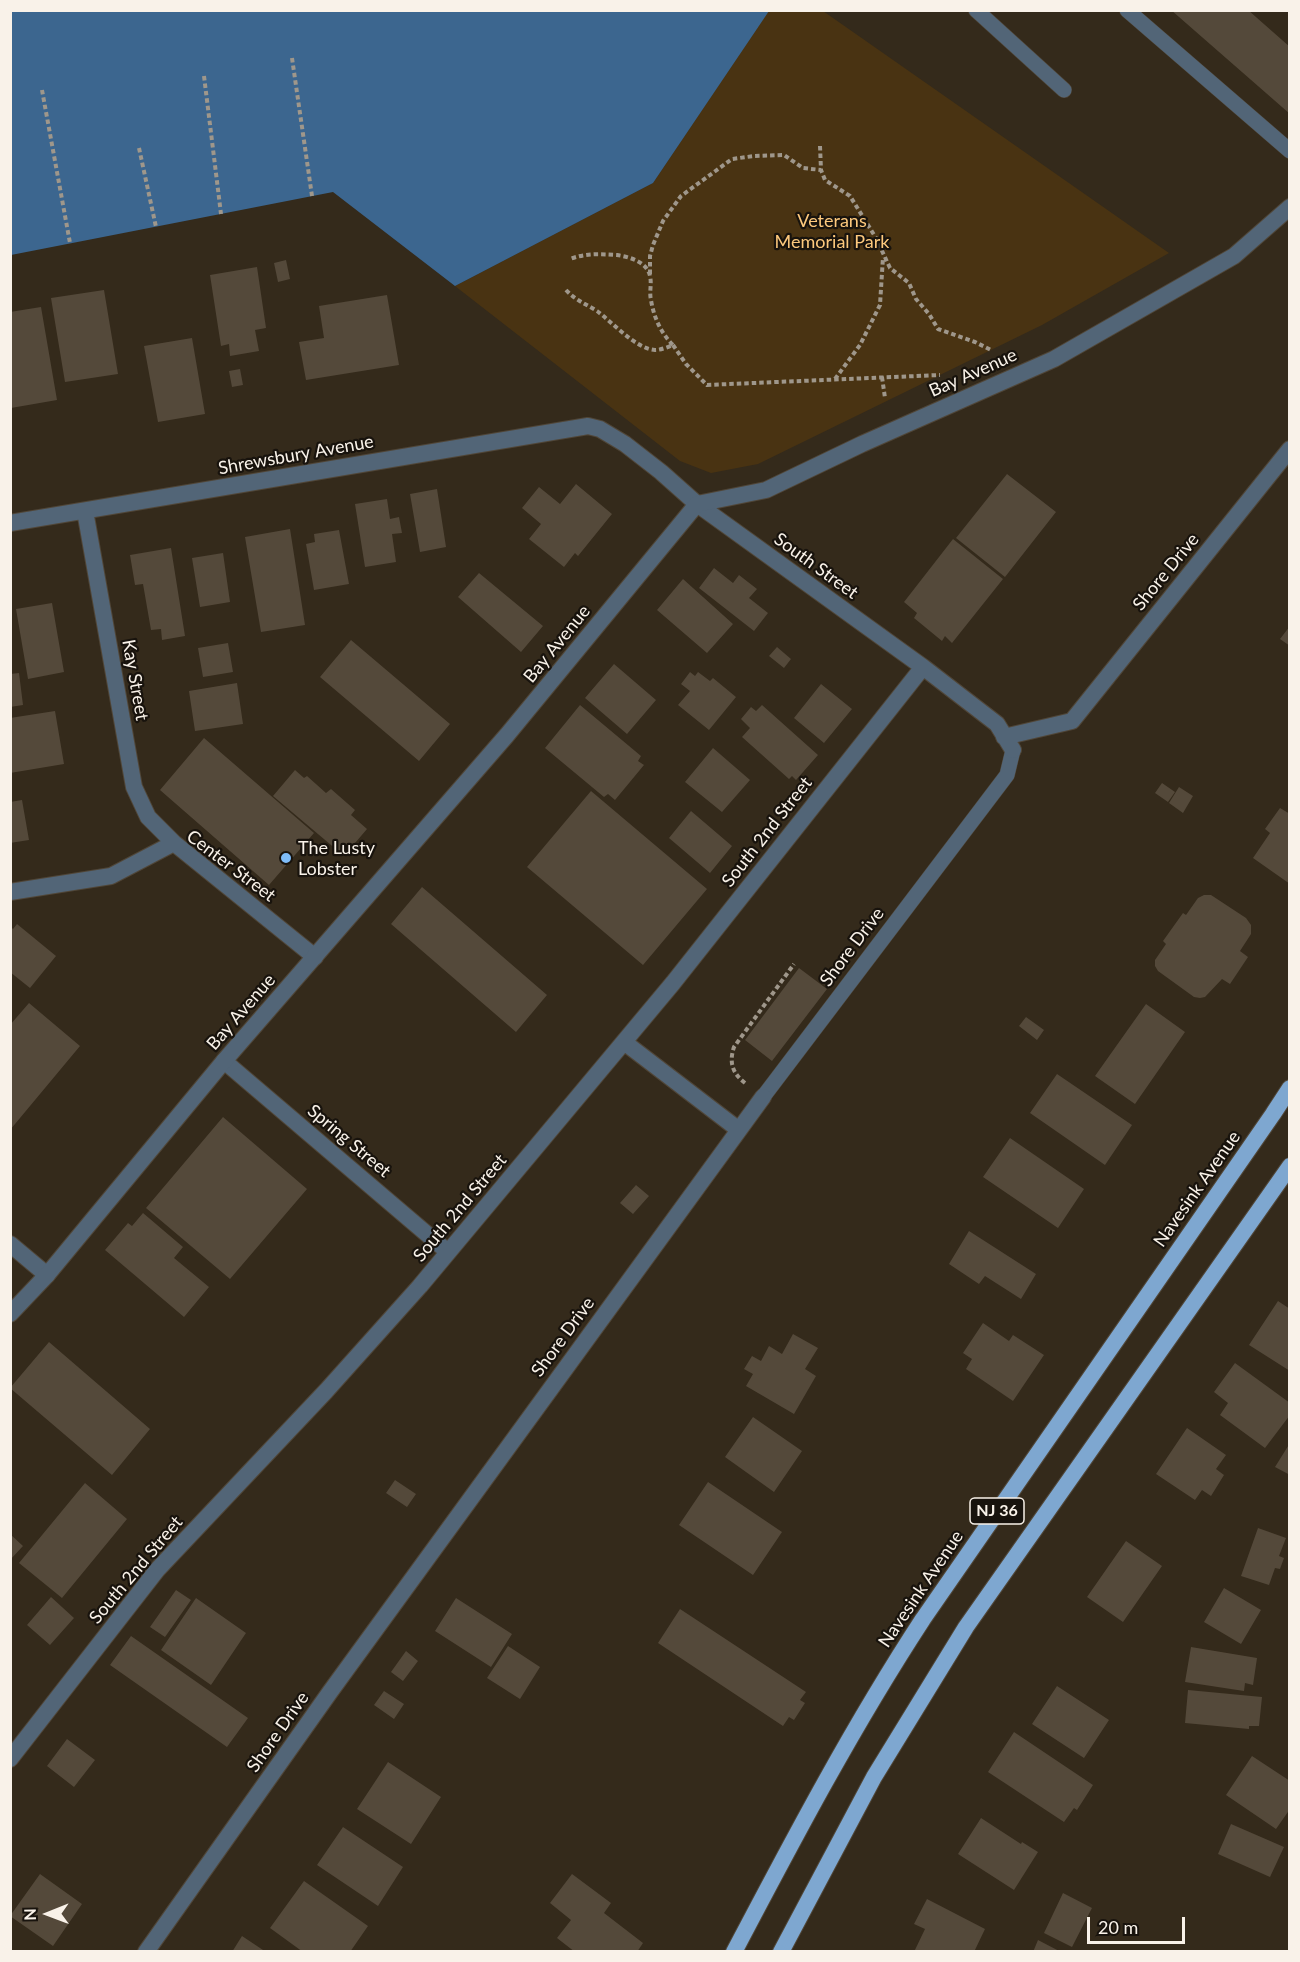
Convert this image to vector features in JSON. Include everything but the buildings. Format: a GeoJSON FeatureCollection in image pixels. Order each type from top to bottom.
{"type":"FeatureCollection","features":[{"type":"Feature","properties":{"kind":"highway","name":"Navesink Avenue"},"geometry":{"type":"LineString","coordinates":[[734,1952],[839,1755],[884,1679],[923,1619],[1290,1088]]}},
{"type":"Feature","properties":{"kind":"highway","name":"NJ 36"},"geometry":{"type":"LineString","coordinates":[[782,1952],[874,1777],[966,1627],[1290,1166]]}},
{"type":"Feature","properties":{"kind":"street","name":"Bay Avenue"},"geometry":{"type":"LineString","coordinates":[[10,1314],[47,1275],[224,1061],[507,735],[697,504],[766,490],[862,444],[1054,359],[1234,256],[1290,207]]}},
{"type":"Feature","properties":{"kind":"street","name":"South Street"},"geometry":{"type":"LineString","coordinates":[[588,426],[600,429],[625,444],[697,504],[997,724],[1009,744]]}},
{"type":"Feature","properties":{"kind":"street","name":"Shrewsbury Avenue"},"geometry":{"type":"LineString","coordinates":[[10,523],[588,426]]}},
{"type":"Feature","properties":{"kind":"street","name":"Shore Drive"},"geometry":{"type":"LineString","coordinates":[[1009,744],[1072,721],[1290,449]]}},
{"type":"Feature","properties":{"kind":"street","name":"Kay Street"},"geometry":{"type":"LineString","coordinates":[[86,511],[134,787],[148,818],[174,843]]}},
{"type":"Feature","properties":{"kind":"street","name":"South 2nd Street"},"geometry":{"type":"LineString","coordinates":[[10,1759],[157,1570],[326,1391],[448,1251],[624,1042],[922,668]]}},
{"type":"Feature","properties":{"kind":"street","name":"Center Street"},"geometry":{"type":"LineString","coordinates":[[10,892],[111,876],[174,843],[315,957]]}},
{"type":"Feature","properties":{"kind":"street"},"geometry":{"type":"LineString","coordinates":[[624,1042],[739,1130]]}},
{"type":"Feature","properties":{"kind":"street","name":"Spring Street"},"geometry":{"type":"LineString","coordinates":[[224,1061],[448,1251]]}},
{"type":"Feature","properties":{"kind":"street","name":"Shore Drive"},"geometry":{"type":"LineString","coordinates":[[146,1952],[330,1692],[739,1130],[757,1092]]}},
{"type":"Feature","properties":{"kind":"street"},"geometry":{"type":"LineString","coordinates":[[10,1244],[47,1275]]}},
{"type":"Feature","properties":{"kind":"lane"},"geometry":{"type":"LineString","coordinates":[[976,10],[1064,90]]}},
{"type":"Feature","properties":{"kind":"lane"},"geometry":{"type":"LineString","coordinates":[[1127,10],[1290,151]]}},
{"type":"Feature","properties":{"kind":"lane","name":"Shore Drive"},"geometry":{"type":"LineString","coordinates":[[757,1092],[1007,775],[1009,744]]}},
{"type":"Feature","properties":{"kind":"path"},"geometry":{"type":"LineString","coordinates":[[292,58],[312,196]]}},
{"type":"Feature","properties":{"kind":"path"},"geometry":{"type":"LineString","coordinates":[[204,76],[221,214]]}},
{"type":"Feature","properties":{"kind":"path"},"geometry":{"type":"LineString","coordinates":[[42,90],[70,243]]}},
{"type":"Feature","properties":{"kind":"path"},"geometry":{"type":"LineString","coordinates":[[820,146],[821,170],[825,180],[850,196],[876,238],[890,268],[909,283],[916,299],[938,329],[991,350]]}},
{"type":"Feature","properties":{"kind":"path"},"geometry":{"type":"LineString","coordinates":[[139,148],[156,227]]}},
{"type":"Feature","properties":{"kind":"path"},"geometry":{"type":"LineString","coordinates":[[821,170],[803,168],[784,155],[732,159],[689,189],[663,221],[650,256],[650,300],[662,334],[674,345],[686,364],[707,385],[940,375]]}},
{"type":"Feature","properties":{"kind":"path"},"geometry":{"type":"LineString","coordinates":[[570,259],[584,254],[623,256],[643,263],[650,275]]}},
{"type":"Feature","properties":{"kind":"path"},"geometry":{"type":"LineString","coordinates":[[835,379],[860,345],[880,304],[883,256]]}},
{"type":"Feature","properties":{"kind":"path"},"geometry":{"type":"LineString","coordinates":[[566,290],[573,298],[600,314],[611,325],[643,346],[656,350],[674,345]]}},
{"type":"Feature","properties":{"kind":"path"},"geometry":{"type":"LineString","coordinates":[[882,377],[885,398]]}},
{"type":"Feature","properties":{"kind":"path"},"geometry":{"type":"LineString","coordinates":[[757,1092],[743,1082],[733,1070],[731,1062],[734,1047],[794,964]]}},
{"type":"Feature","properties":{"kind":"green space","name":"Veterans Memorial Park"},"geometry":{"type":"Polygon","coordinates":[[[769,10],[823,11],[1169,253],[1042,325],[758,464],[711,473],[680,461],[455,286],[653,183],[769,10]]]}},
{"type":"Feature","properties":{"kind":"water"},"geometry":{"type":"Polygon","coordinates":[[[11,10],[769,11],[653,183],[455,286],[333,192],[11,255],[11,10]]]}},
{"type":"Feature","properties":{"kind":"place","name":"The Lusty Lobster"},"geometry":{"type":"Point","coordinates":[286,858]}}]}
